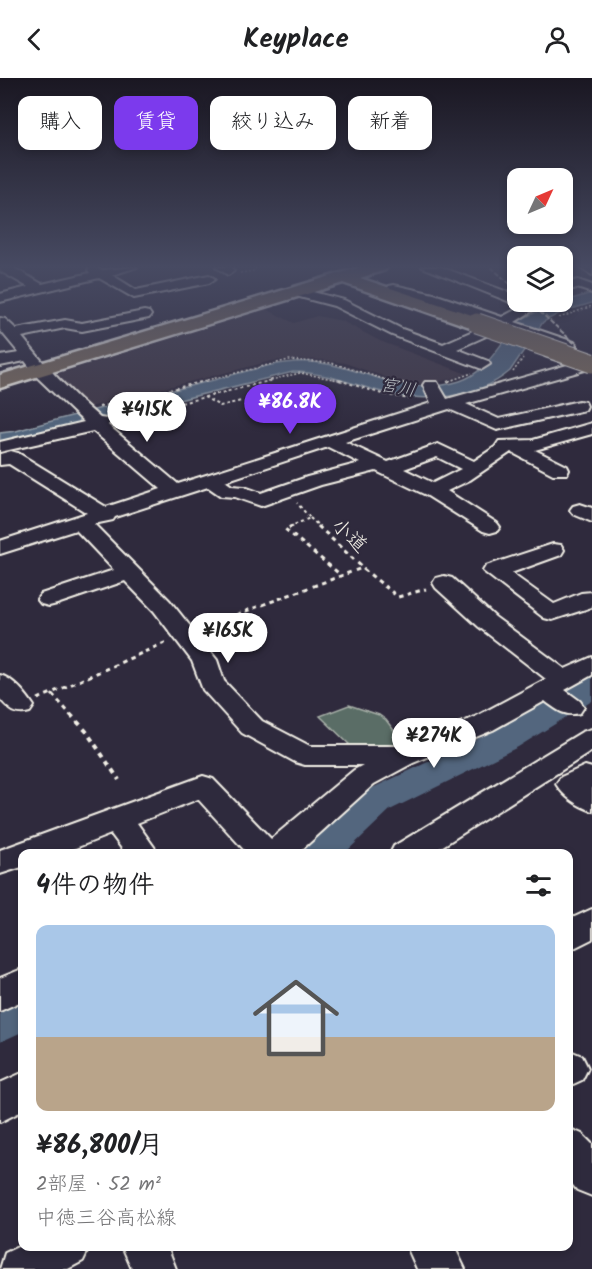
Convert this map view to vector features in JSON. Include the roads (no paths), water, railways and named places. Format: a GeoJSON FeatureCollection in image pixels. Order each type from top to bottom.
{"type":"FeatureCollection","features":[{"type":"Feature","properties":{"kind":"main road"},"geometry":{"type":"LineString","coordinates":[[0,382],[35,362],[183,323]]}},
{"type":"Feature","properties":{"kind":"main road"},"geometry":{"type":"LineString","coordinates":[[483,323],[590,362]]}},
{"type":"Feature","properties":{"kind":"street"},"geometry":{"type":"LineString","coordinates":[[0,343],[9,330],[33,323]]}},
{"type":"Feature","properties":{"kind":"street"},"geometry":{"type":"LineString","coordinates":[[9,330],[65,324],[82,327],[105,323]]}},
{"type":"Feature","properties":{"kind":"street"},"geometry":{"type":"LineString","coordinates":[[378,323],[397,332],[484,362]]}},
{"type":"Feature","properties":{"kind":"street"},"geometry":{"type":"LineString","coordinates":[[487,323],[534,343],[569,345],[550,353],[590,362]]}},
{"type":"Feature","properties":{"kind":"street"},"geometry":{"type":"LineString","coordinates":[[444,349],[500,323]]}},
{"type":"Feature","properties":{"kind":"street"},"geometry":{"type":"LineString","coordinates":[[9,330],[35,362],[91,419],[176,492]]}},
{"type":"Feature","properties":{"kind":"street"},"geometry":{"type":"LineString","coordinates":[[0,361],[35,362]]}},
{"type":"Feature","properties":{"kind":"street"},"geometry":{"type":"LineString","coordinates":[[0,549],[330,441],[436,394],[515,385],[590,362]]}},
{"type":"Feature","properties":{"kind":"street"},"geometry":{"type":"LineString","coordinates":[[515,385],[558,410]]}},
{"type":"Feature","properties":{"kind":"street"},"geometry":{"type":"LineString","coordinates":[[436,394],[497,425],[579,406]]}},
{"type":"Feature","properties":{"kind":"street"},"geometry":{"type":"LineString","coordinates":[[0,430],[91,419]]}},
{"type":"Feature","properties":{"kind":"street"},"geometry":{"type":"LineString","coordinates":[[0,453],[91,419]]}},
{"type":"Feature","properties":{"kind":"street"},"geometry":{"type":"LineString","coordinates":[[434,490],[504,450],[505,445],[534,445],[592,428]]}},
{"type":"Feature","properties":{"kind":"street"},"geometry":{"type":"LineString","coordinates":[[330,441],[434,490],[490,527]]}},
{"type":"Feature","properties":{"kind":"street"},"geometry":{"type":"LineString","coordinates":[[511,445],[560,470]]}},
{"type":"Feature","properties":{"kind":"street"},"geometry":{"type":"LineString","coordinates":[[211,480],[228,492],[237,491],[261,500],[314,481],[382,467],[438,450],[474,468]]}},
{"type":"Feature","properties":{"kind":"street"},"geometry":{"type":"LineString","coordinates":[[0,453],[11,457],[106,516]]}},
{"type":"Feature","properties":{"kind":"street"},"geometry":{"type":"LineString","coordinates":[[82,524],[162,606],[204,660],[212,684],[252,727],[305,755],[403,756]]}},
{"type":"Feature","properties":{"kind":"street"},"geometry":{"type":"LineString","coordinates":[[553,550],[494,571],[552,613],[589,598],[592,600]]}},
{"type":"Feature","properties":{"kind":"street"},"geometry":{"type":"LineString","coordinates":[[49,599],[129,572]]}},
{"type":"Feature","properties":{"kind":"street"},"geometry":{"type":"LineString","coordinates":[[444,583],[555,685],[572,707]]}},
{"type":"Feature","properties":{"kind":"street"},"geometry":{"type":"LineString","coordinates":[[282,849],[364,777],[403,756],[483,724],[592,665]]}},
{"type":"Feature","properties":{"kind":"street"},"geometry":{"type":"LineString","coordinates":[[0,683],[21,706]]}},
{"type":"Feature","properties":{"kind":"street"},"geometry":{"type":"LineString","coordinates":[[413,849],[592,738]]}},
{"type":"Feature","properties":{"kind":"street"},"geometry":{"type":"LineString","coordinates":[[41,849],[203,786],[278,849]]}},
{"type":"Feature","properties":{"kind":"street"},"geometry":{"type":"LineString","coordinates":[[116,819],[140,849]]}},
{"type":"Feature","properties":{"kind":"street"},"geometry":{"type":"LineString","coordinates":[[0,996],[18,986]]}},
{"type":"Feature","properties":{"kind":"street"},"geometry":{"type":"LineString","coordinates":[[0,1103],[18,1093]]}},
{"type":"Feature","properties":{"kind":"street"},"geometry":{"type":"LineString","coordinates":[[573,1153],[592,1174]]}},
{"type":"Feature","properties":{"kind":"street"},"geometry":{"type":"LineString","coordinates":[[21,1269],[58,1251]]}},
{"type":"Feature","properties":{"kind":"street"},"geometry":{"type":"LineString","coordinates":[[146,1251],[154,1269]]}},
{"type":"Feature","properties":{"kind":"water","name":"宮川"},"geometry":{"type":"Polygon","coordinates":[[[520,323],[543,323],[510,371],[496,381],[464,393],[429,398],[394,395],[326,376],[293,372],[0,444],[0,433],[16,431],[283,363],[316,362],[416,386],[437,386],[460,381],[479,370],[520,323]]]}},
{"type":"Feature","properties":{"kind":"waterway"},"geometry":{"type":"LineString","coordinates":[[324,849],[377,801],[506,739],[592,687]]}},
{"type":"Feature","properties":{"kind":"waterway"},"geometry":{"type":"LineString","coordinates":[[0,1022],[18,1012]]}},
{"type":"Feature","properties":{"kind":"railway"},"geometry":{"type":"LineString","coordinates":[[552,323],[592,359]]}}]}
